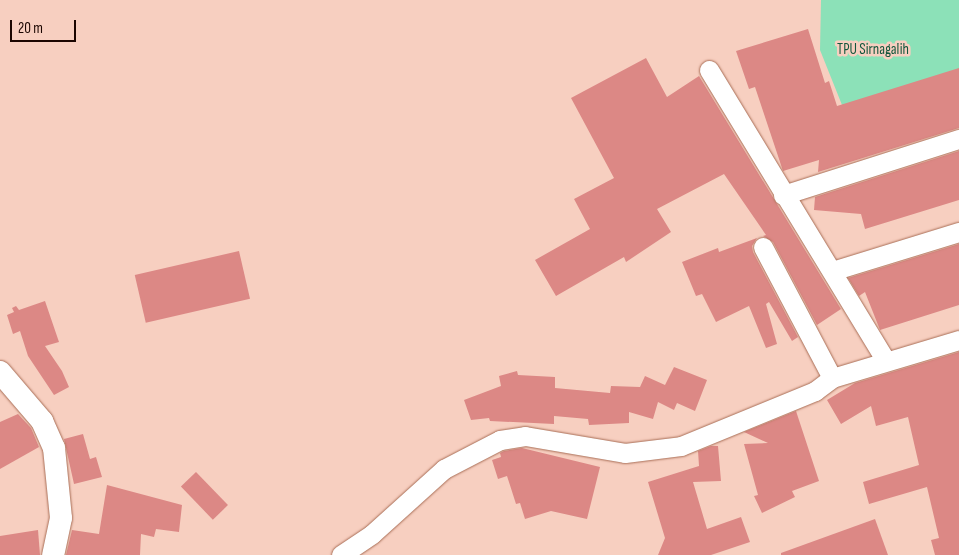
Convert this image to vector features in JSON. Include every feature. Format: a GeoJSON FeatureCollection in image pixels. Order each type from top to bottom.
{"type":"FeatureCollection","features":[{"type":"Feature","properties":{"kind":"street"},"geometry":{"type":"LineString","coordinates":[[709,70],[885,360]]}},
{"type":"Feature","properties":{"kind":"street"},"geometry":{"type":"LineString","coordinates":[[783,194],[959,139]]}},
{"type":"Feature","properties":{"kind":"street"},"geometry":{"type":"LineString","coordinates":[[832,272],[959,232]]}},
{"type":"Feature","properties":{"kind":"street"},"geometry":{"type":"LineString","coordinates":[[763,247],[832,378]]}},
{"type":"Feature","properties":{"kind":"street"},"geometry":{"type":"LineString","coordinates":[[341,555],[372,534],[444,468],[500,440],[524,436],[625,453],[681,446],[815,391],[832,378],[885,360],[959,340]]}},
{"type":"Feature","properties":{"kind":"street"},"geometry":{"type":"LineString","coordinates":[[0,372],[42,421],[54,448],[61,518],[53,555]]}},
{"type":"Feature","properties":{"kind":"green space","name":"TPU Sirnagalih"},"geometry":{"type":"Polygon","coordinates":[[[821,0],[959,0],[959,77],[844,110],[820,50],[821,0]]]}},
{"type":"Feature","properties":{"kind":"building"},"geometry":{"type":"Polygon","coordinates":[[[808,29],[825,83],[829,81],[837,106],[959,68],[959,128],[818,172],[819,160],[783,171],[755,87],[749,89],[736,51],[808,29]]]}},
{"type":"Feature","properties":{"kind":"building"},"geometry":{"type":"Polygon","coordinates":[[[646,58],[667,97],[699,76],[841,309],[817,325],[773,242],[763,236],[766,235],[724,174],[657,209],[671,232],[626,262],[624,257],[556,296],[535,260],[590,229],[574,199],[614,178],[571,98],[646,58]]]}},
{"type":"Feature","properties":{"kind":"building"},"geometry":{"type":"Polygon","coordinates":[[[959,151],[959,200],[865,229],[861,214],[814,210],[815,197],[959,151]]]}},
{"type":"Feature","properties":{"kind":"building"},"geometry":{"type":"Polygon","coordinates":[[[757,238],[752,246],[753,252],[798,337],[792,341],[769,302],[766,304],[777,344],[766,348],[749,306],[716,322],[702,294],[696,296],[682,262],[718,248],[719,252],[757,238]]]}},
{"type":"Feature","properties":{"kind":"building"},"geometry":{"type":"Polygon","coordinates":[[[959,244],[959,305],[880,330],[865,292],[859,296],[848,278],[959,244]]]}},
{"type":"Feature","properties":{"kind":"building"},"geometry":{"type":"Polygon","coordinates":[[[239,251],[250,299],[146,323],[135,275],[239,251]]]}},
{"type":"Feature","properties":{"kind":"building"},"geometry":{"type":"Polygon","coordinates":[[[45,301],[59,342],[45,346],[62,371],[69,387],[54,395],[28,356],[20,331],[13,334],[7,315],[14,312],[12,308],[16,306],[19,310],[45,301]]]}},
{"type":"Feature","properties":{"kind":"building"},"geometry":{"type":"Polygon","coordinates":[[[959,352],[959,555],[935,555],[931,540],[939,538],[927,487],[869,504],[863,482],[919,465],[908,417],[876,426],[871,406],[841,424],[827,400],[855,383],[959,352]]]}},
{"type":"Feature","properties":{"kind":"building"},"geometry":{"type":"Polygon","coordinates":[[[674,367],[707,380],[695,411],[677,403],[674,410],[658,402],[653,419],[629,412],[629,423],[589,425],[588,419],[554,416],[554,424],[490,421],[489,418],[471,420],[464,400],[501,386],[499,376],[517,371],[518,375],[555,377],[555,388],[610,393],[611,386],[640,387],[645,376],[665,385],[674,367]]]}},
{"type":"Feature","properties":{"kind":"building"},"geometry":{"type":"Polygon","coordinates":[[[796,411],[819,481],[792,491],[795,497],[762,513],[754,496],[758,495],[744,444],[768,443],[744,432],[796,411]]]}},
{"type":"Feature","properties":{"kind":"building"},"geometry":{"type":"Polygon","coordinates":[[[18,414],[31,428],[39,447],[0,469],[0,422],[18,414]]]}},
{"type":"Feature","properties":{"kind":"building"},"geometry":{"type":"Polygon","coordinates":[[[83,434],[90,459],[96,457],[102,477],[74,484],[64,439],[83,434]]]}},
{"type":"Feature","properties":{"kind":"building"},"geometry":{"type":"Polygon","coordinates":[[[711,446],[718,446],[721,481],[693,482],[707,529],[741,517],[750,542],[711,555],[658,555],[665,538],[648,482],[699,466],[698,451],[711,446]]]}},
{"type":"Feature","properties":{"kind":"building"},"geometry":{"type":"Polygon","coordinates":[[[522,448],[600,467],[587,519],[551,511],[525,519],[520,503],[516,504],[507,476],[498,479],[492,460],[501,457],[500,453],[504,451],[522,448]]]}},
{"type":"Feature","properties":{"kind":"building"},"geometry":{"type":"Polygon","coordinates":[[[196,472],[228,505],[213,520],[181,487],[196,472]]]}},
{"type":"Feature","properties":{"kind":"building"},"geometry":{"type":"Polygon","coordinates":[[[107,485],[182,505],[179,532],[156,529],[154,537],[141,534],[140,555],[66,555],[72,530],[99,534],[107,485]]]}},
{"type":"Feature","properties":{"kind":"building"},"geometry":{"type":"Polygon","coordinates":[[[875,519],[888,555],[781,555],[781,553],[875,519]]]}},
{"type":"Feature","properties":{"kind":"building"},"geometry":{"type":"Polygon","coordinates":[[[38,530],[40,555],[0,555],[0,536],[38,530]]]}}]}
